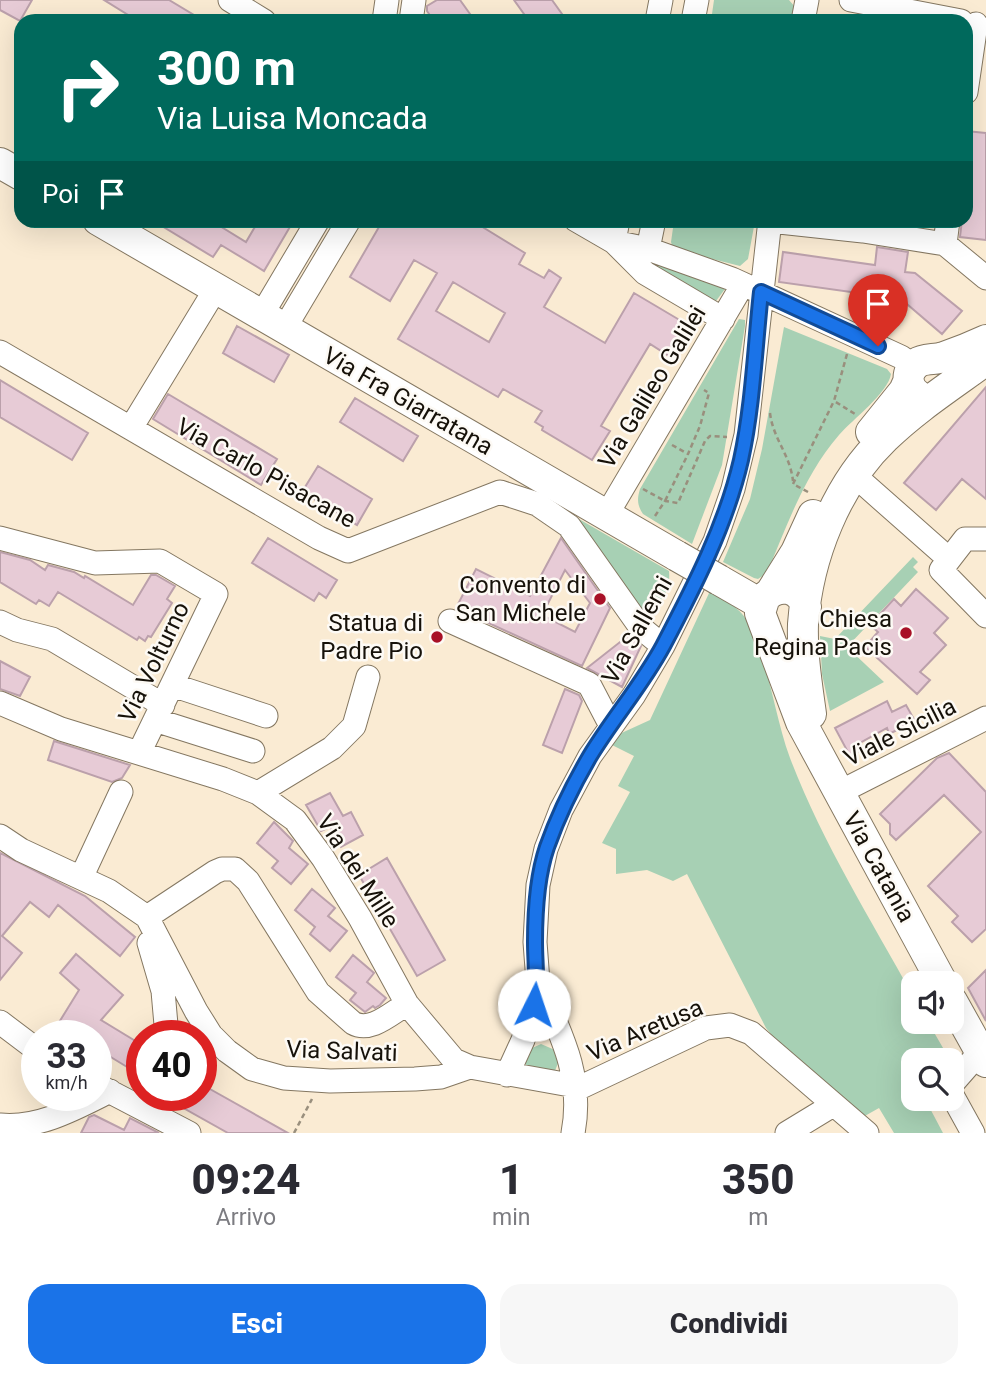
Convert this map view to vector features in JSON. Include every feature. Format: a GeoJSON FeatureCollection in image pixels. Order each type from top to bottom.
{"type":"FeatureCollection","features":[{"type":"Feature","properties":{"kind":"main road","name":"Via Fra Giarratana"},"geometry":{"type":"LineString","coordinates":[[112,228],[766,606]]}},
{"type":"Feature","properties":{"kind":"main road"},"geometry":{"type":"LineString","coordinates":[[805,614],[793,632],[778,633],[766,606],[796,552],[829,482],[928,365],[986,340]]}},
{"type":"Feature","properties":{"kind":"main road"},"geometry":{"type":"LineString","coordinates":[[814,750],[805,614],[821,538],[839,499],[854,475],[884,439],[986,360]]}},
{"type":"Feature","properties":{"kind":"main road"},"geometry":{"type":"LineString","coordinates":[[928,365],[914,394],[920,397],[938,395]]}},
{"type":"Feature","properties":{"kind":"main road","name":"Via Catania"},"geometry":{"type":"LineString","coordinates":[[766,606],[801,722],[814,750],[936,971]]}},
{"type":"Feature","properties":{"kind":"main road"},"geometry":{"type":"LineString","coordinates":[[964,1023],[983,1057]]}},
{"type":"Feature","properties":{"kind":"street"},"geometry":{"type":"LineString","coordinates":[[230,0],[253,14]]}},
{"type":"Feature","properties":{"kind":"street"},"geometry":{"type":"LineString","coordinates":[[851,0],[925,14]]}},
{"type":"Feature","properties":{"kind":"street"},"geometry":{"type":"LineString","coordinates":[[272,322],[314,228]]}},
{"type":"Feature","properties":{"kind":"street"},"geometry":{"type":"LineString","coordinates":[[272,322],[343,228]]}},
{"type":"Feature","properties":{"kind":"street"},"geometry":{"type":"LineString","coordinates":[[648,249],[652,228]]}},
{"type":"Feature","properties":{"kind":"street","name":"Via Sallemi"},"geometry":{"type":"LineString","coordinates":[[507,1075],[530,1024],[538,982],[535,942],[538,885],[546,849],[561,810],[590,756],[634,695],[663,646],[715,541],[733,489],[746,437],[752,288],[768,228]]}},
{"type":"Feature","properties":{"kind":"street"},"geometry":{"type":"LineString","coordinates":[[865,228],[945,244],[986,278]]}},
{"type":"Feature","properties":{"kind":"street"},"geometry":{"type":"LineString","coordinates":[[945,244],[947,228]]}},
{"type":"Feature","properties":{"kind":"street"},"geometry":{"type":"LineString","coordinates":[[616,231],[648,249],[752,288],[901,357],[928,365],[974,337],[986,320]]}},
{"type":"Feature","properties":{"kind":"street"},"geometry":{"type":"LineString","coordinates":[[616,231],[645,273],[723,319]]}},
{"type":"Feature","properties":{"kind":"street","name":"Via Galileo Galilei"},"geometry":{"type":"LineString","coordinates":[[606,516],[723,319],[752,288]]}},
{"type":"Feature","properties":{"kind":"street"},"geometry":{"type":"LineString","coordinates":[[131,428],[215,289]]}},
{"type":"Feature","properties":{"kind":"street","name":"Via Carlo Pisacane"},"geometry":{"type":"LineString","coordinates":[[0,352],[319,538],[348,551],[500,492],[537,504],[569,526],[641,628],[663,646]]}},
{"type":"Feature","properties":{"kind":"street"},"geometry":{"type":"LineString","coordinates":[[854,475],[949,559]]}},
{"type":"Feature","properties":{"kind":"street","name":"Via Volturno"},"geometry":{"type":"LineString","coordinates":[[0,538],[95,563],[160,561],[216,594],[139,753]]}},
{"type":"Feature","properties":{"kind":"street"},"geometry":{"type":"LineString","coordinates":[[986,539],[965,539],[941,570],[986,616]]}},
{"type":"Feature","properties":{"kind":"street"},"geometry":{"type":"LineString","coordinates":[[450,621],[589,684],[611,726]]}},
{"type":"Feature","properties":{"kind":"street"},"geometry":{"type":"LineString","coordinates":[[0,622],[17,630],[52,639],[253,751]]}},
{"type":"Feature","properties":{"kind":"street"},"geometry":{"type":"LineString","coordinates":[[258,793],[332,748],[354,726],[368,677]]}},
{"type":"Feature","properties":{"kind":"street","name":"Via dei Mille"},"geometry":{"type":"LineString","coordinates":[[0,703],[61,729],[258,793],[295,820],[323,858],[360,918],[407,1004],[454,1060],[470,1067]]}},
{"type":"Feature","properties":{"kind":"street"},"geometry":{"type":"LineString","coordinates":[[163,703],[266,716]]}},
{"type":"Feature","properties":{"kind":"street","name":"Viale Sicilia"},"geometry":{"type":"LineString","coordinates":[[838,793],[986,718]]}},
{"type":"Feature","properties":{"kind":"street"},"geometry":{"type":"LineString","coordinates":[[81,878],[121,792]]}},
{"type":"Feature","properties":{"kind":"street","name":"Via Salvati"},"geometry":{"type":"LineString","coordinates":[[0,836],[21,850],[109,891],[147,917],[211,1035],[251,1069],[284,1078],[322,1081],[441,1077],[470,1067],[574,1087]]}},
{"type":"Feature","properties":{"kind":"street"},"geometry":{"type":"LineString","coordinates":[[166,1020],[163,991],[143,927],[147,917],[222,869],[235,869],[247,881],[318,992],[353,1023],[370,1026],[407,1004]]}},
{"type":"Feature","properties":{"kind":"street","name":"Via Sallemi"},"geometry":{"type":"LineString","coordinates":[[538,982],[572,1061],[573,1133]]}},
{"type":"Feature","properties":{"kind":"street"},"geometry":{"type":"LineString","coordinates":[[0,1022],[21,1038]]}},
{"type":"Feature","properties":{"kind":"street","name":"Via Aretusa"},"geometry":{"type":"LineString","coordinates":[[574,1087],[581,1087],[706,1028],[730,1025],[751,1033],[867,1133]]}},
{"type":"Feature","properties":{"kind":"street"},"geometry":{"type":"LineString","coordinates":[[523,1040],[541,1033],[558,1037],[564,1043]]}},
{"type":"Feature","properties":{"kind":"street"},"geometry":{"type":"LineString","coordinates":[[964,1074],[983,1057]]}},
{"type":"Feature","properties":{"kind":"street"},"geometry":{"type":"LineString","coordinates":[[787,1133],[833,1105]]}},
{"type":"Feature","properties":{"kind":"street"},"geometry":{"type":"LineString","coordinates":[[0,1125],[31,1123],[67,1111]]}},
{"type":"Feature","properties":{"kind":"street"},"geometry":{"type":"LineString","coordinates":[[157,1111],[189,1133]]}},
{"type":"Feature","properties":{"kind":"street"},"geometry":{"type":"LineString","coordinates":[[961,1111],[973,1133]]}},
{"type":"Feature","properties":{"kind":"path"},"geometry":{"type":"LineString","coordinates":[[793,484],[834,401],[847,353],[856,335]]}},
{"type":"Feature","properties":{"kind":"path"},"geometry":{"type":"LineString","coordinates":[[665,501],[707,406],[709,393],[699,387]]}},
{"type":"Feature","properties":{"kind":"path"},"geometry":{"type":"LineString","coordinates":[[834,401],[858,415]]}},
{"type":"Feature","properties":{"kind":"path"},"geometry":{"type":"LineString","coordinates":[[769,410],[773,432],[788,457],[793,484],[820,500]]}},
{"type":"Feature","properties":{"kind":"path"},"geometry":{"type":"LineString","coordinates":[[654,436],[688,454]]}},
{"type":"Feature","properties":{"kind":"path"},"geometry":{"type":"LineString","coordinates":[[627,481],[665,501],[678,503],[705,441],[710,436],[746,437]]}},
{"type":"Feature","properties":{"kind":"path"},"geometry":{"type":"LineString","coordinates":[[294,1133],[322,1081]]}},
{"type":"Feature","properties":{"kind":"green space"},"geometry":{"type":"Polygon","coordinates":[[[714,0],[789,0],[795,7],[794,14],[712,14],[714,0]]]}},
{"type":"Feature","properties":{"kind":"green space"},"geometry":{"type":"Polygon","coordinates":[[[673,228],[754,228],[748,259],[740,266],[673,249],[673,228]]]}},
{"type":"Feature","properties":{"kind":"green space"},"geometry":{"type":"Polygon","coordinates":[[[636,258],[728,285],[716,301],[636,258]]]}},
{"type":"Feature","properties":{"kind":"green space"},"geometry":{"type":"Polygon","coordinates":[[[739,319],[745,320],[745,326],[722,465],[692,544],[643,514],[639,505],[639,493],[739,319]]]}},
{"type":"Feature","properties":{"kind":"green space"},"geometry":{"type":"Polygon","coordinates":[[[784,327],[887,369],[891,374],[884,389],[839,435],[816,466],[767,573],[758,579],[723,562],[750,499],[784,327]]]}},
{"type":"Feature","properties":{"kind":"green space"},"geometry":{"type":"Polygon","coordinates":[[[565,511],[669,571],[666,592],[654,608],[641,616],[565,511]]]}},
{"type":"Feature","properties":{"kind":"green space"},"geometry":{"type":"Polygon","coordinates":[[[913,557],[918,562],[913,567],[918,572],[847,647],[884,682],[830,711],[822,674],[820,636],[835,639],[913,557]]]}},
{"type":"Feature","properties":{"kind":"green space"},"geometry":{"type":"Polygon","coordinates":[[[710,591],[744,616],[755,636],[784,741],[803,789],[847,879],[901,975],[901,1034],[935,1034],[943,1048],[901,1048],[901,1111],[931,1111],[943,1133],[894,1133],[879,1108],[863,1117],[780,1045],[766,1028],[687,874],[673,881],[647,870],[616,874],[616,849],[602,843],[630,792],[618,786],[634,756],[612,745],[615,736],[650,720],[710,591]]]}},
{"type":"Feature","properties":{"kind":"green space"},"geometry":{"type":"Polygon","coordinates":[[[541,1044],[555,1050],[559,1061],[554,1073],[526,1067],[525,1059],[530,1049],[541,1044]]]}},
{"type":"Feature","properties":{"kind":"building"},"geometry":{"type":"Polygon","coordinates":[[[0,0],[32,0],[24,14],[14,14],[14,18],[0,10],[0,0]]]}},
{"type":"Feature","properties":{"kind":"building"},"geometry":{"type":"Polygon","coordinates":[[[104,0],[169,0],[192,14],[127,14],[104,0]]]}},
{"type":"Feature","properties":{"kind":"building"},"geometry":{"type":"Polygon","coordinates":[[[437,0],[460,0],[470,14],[429,14],[427,6],[437,0]]]}},
{"type":"Feature","properties":{"kind":"building"},"geometry":{"type":"Polygon","coordinates":[[[514,0],[552,0],[562,14],[524,14],[514,0]]]}},
{"type":"Feature","properties":{"kind":"building"},"geometry":{"type":"Polygon","coordinates":[[[973,132],[986,133],[986,240],[960,237],[961,228],[973,228],[973,132]]]}},
{"type":"Feature","properties":{"kind":"building"},"geometry":{"type":"Polygon","coordinates":[[[165,228],[223,228],[246,242],[254,228],[289,228],[264,271],[221,245],[213,257],[165,228]]]}},
{"type":"Feature","properties":{"kind":"building"},"geometry":{"type":"Polygon","coordinates":[[[378,228],[484,228],[525,253],[519,264],[544,278],[549,270],[561,278],[544,307],[605,343],[634,293],[688,325],[669,356],[650,344],[601,426],[610,431],[592,460],[542,430],[543,427],[535,422],[542,411],[503,389],[498,397],[398,339],[437,273],[414,260],[390,301],[350,277],[378,228]],[[453,282],[436,311],[489,342],[505,313],[453,282]]]}},
{"type":"Feature","properties":{"kind":"building"},"geometry":{"type":"Polygon","coordinates":[[[877,247],[908,252],[905,272],[915,273],[962,311],[942,334],[901,299],[779,282],[783,252],[875,265],[877,247]]]}},
{"type":"Feature","properties":{"kind":"building"},"geometry":{"type":"Polygon","coordinates":[[[237,326],[289,355],[274,382],[223,353],[237,326]]]}},
{"type":"Feature","properties":{"kind":"building"},"geometry":{"type":"Polygon","coordinates":[[[0,380],[88,433],[72,460],[0,417],[0,380]]]}},
{"type":"Feature","properties":{"kind":"building"},"geometry":{"type":"Polygon","coordinates":[[[986,387],[986,499],[962,479],[936,510],[904,483],[986,387]]]}},
{"type":"Feature","properties":{"kind":"building"},"geometry":{"type":"Polygon","coordinates":[[[168,394],[277,459],[261,485],[153,419],[168,394]]]}},
{"type":"Feature","properties":{"kind":"building"},"geometry":{"type":"Polygon","coordinates":[[[355,398],[418,436],[403,461],[340,422],[355,398]]]}},
{"type":"Feature","properties":{"kind":"building"},"geometry":{"type":"Polygon","coordinates":[[[318,466],[372,499],[357,525],[302,492],[318,466]]]}},
{"type":"Feature","properties":{"kind":"building"},"geometry":{"type":"Polygon","coordinates":[[[268,538],[337,580],[326,598],[319,593],[314,601],[252,563],[268,538]]]}},
{"type":"Feature","properties":{"kind":"building","name":"Convento di San Michele"},"geometry":{"type":"Polygon","coordinates":[[[561,538],[610,608],[582,666],[456,608],[476,569],[530,596],[561,538]],[[565,570],[542,615],[575,632],[590,603],[565,570]]]}},
{"type":"Feature","properties":{"kind":"building"},"geometry":{"type":"Polygon","coordinates":[[[0,552],[30,560],[45,570],[48,565],[74,572],[84,578],[85,576],[133,605],[151,575],[156,575],[175,586],[167,599],[172,603],[151,637],[148,636],[145,641],[139,637],[137,640],[58,592],[49,606],[39,600],[36,604],[0,582],[0,552]]]}},
{"type":"Feature","properties":{"kind":"building","name":"Chiesa Regina Pacis"},"geometry":{"type":"Polygon","coordinates":[[[916,589],[948,618],[934,633],[946,645],[920,672],[930,680],[917,694],[865,647],[878,632],[870,625],[894,599],[901,606],[916,589]]]}},
{"type":"Feature","properties":{"kind":"building"},"geometry":{"type":"Polygon","coordinates":[[[629,635],[641,646],[622,687],[587,668],[629,635]]]}},
{"type":"Feature","properties":{"kind":"building"},"geometry":{"type":"Polygon","coordinates":[[[0,661],[30,677],[20,696],[0,689],[0,661]]]}},
{"type":"Feature","properties":{"kind":"building"},"geometry":{"type":"Polygon","coordinates":[[[565,689],[579,695],[582,701],[562,753],[543,745],[565,689]]]}},
{"type":"Feature","properties":{"kind":"building"},"geometry":{"type":"Polygon","coordinates":[[[887,701],[892,712],[906,705],[915,721],[889,734],[887,728],[860,743],[863,749],[850,756],[835,728],[887,701]]]}},
{"type":"Feature","properties":{"kind":"building"},"geometry":{"type":"Polygon","coordinates":[[[54,741],[130,765],[122,778],[112,782],[48,760],[54,741]]]}},
{"type":"Feature","properties":{"kind":"building"},"geometry":{"type":"Polygon","coordinates":[[[949,753],[986,792],[986,929],[972,942],[952,922],[958,916],[928,886],[981,832],[944,795],[896,840],[890,834],[890,824],[880,814],[937,758],[949,753]]]}},
{"type":"Feature","properties":{"kind":"building"},"geometry":{"type":"Polygon","coordinates":[[[330,793],[343,816],[351,812],[363,835],[341,847],[330,827],[321,831],[306,805],[330,793]]]}},
{"type":"Feature","properties":{"kind":"building"},"geometry":{"type":"Polygon","coordinates":[[[274,822],[293,841],[289,848],[308,864],[291,884],[272,868],[278,861],[257,843],[274,822]]]}},
{"type":"Feature","properties":{"kind":"building"},"geometry":{"type":"Polygon","coordinates":[[[0,853],[85,896],[135,937],[120,956],[58,905],[49,917],[30,902],[2,936],[22,953],[0,980],[0,853]]]}},
{"type":"Feature","properties":{"kind":"building"},"geometry":{"type":"Polygon","coordinates":[[[387,858],[445,960],[417,976],[359,875],[387,858]]]}},
{"type":"Feature","properties":{"kind":"building"},"geometry":{"type":"Polygon","coordinates":[[[312,889],[335,908],[328,916],[347,931],[330,951],[310,934],[315,927],[295,910],[312,889]]]}},
{"type":"Feature","properties":{"kind":"building"},"geometry":{"type":"Polygon","coordinates":[[[76,954],[123,995],[101,1020],[60,1020],[79,990],[60,973],[76,954]]]}},
{"type":"Feature","properties":{"kind":"building"},"geometry":{"type":"Polygon","coordinates":[[[353,955],[374,973],[367,982],[386,998],[380,1005],[365,1012],[350,1000],[356,993],[336,977],[353,955]]]}},
{"type":"Feature","properties":{"kind":"building"},"geometry":{"type":"Polygon","coordinates":[[[986,970],[986,1021],[968,988],[986,970]]]}},
{"type":"Feature","properties":{"kind":"building"},"geometry":{"type":"Polygon","coordinates":[[[112,1027],[126,1035],[126,1066],[112,1058],[112,1027]]]}},
{"type":"Feature","properties":{"kind":"building"},"geometry":{"type":"Polygon","coordinates":[[[217,1093],[288,1133],[228,1133],[189,1111],[217,1111],[217,1093]]]}},
{"type":"Feature","properties":{"kind":"building"},"geometry":{"type":"Polygon","coordinates":[[[94,1115],[124,1130],[130,1118],[159,1133],[81,1133],[89,1117],[94,1115]]]}},
{"type":"Feature","properties":{"kind":"place","name":"Convento di San Michele"},"geometry":{"type":"Point","coordinates":[600,599]}},
{"type":"Feature","properties":{"kind":"place","name":"Chiesa Regina Pacis"},"geometry":{"type":"Point","coordinates":[906,633]}},
{"type":"Feature","properties":{"kind":"place","name":"Statua di Padre Pio"},"geometry":{"type":"Point","coordinates":[437,637]}},
{"type":"Feature","properties":{"kind":"route"},"geometry":{"type":"LineString","coordinates":[[534,1005],[538,982],[535,942],[538,885],[546,849],[561,810],[590,756],[634,695],[663,646],[726,513],[746,435],[761,292],[878,346]]}}]}
